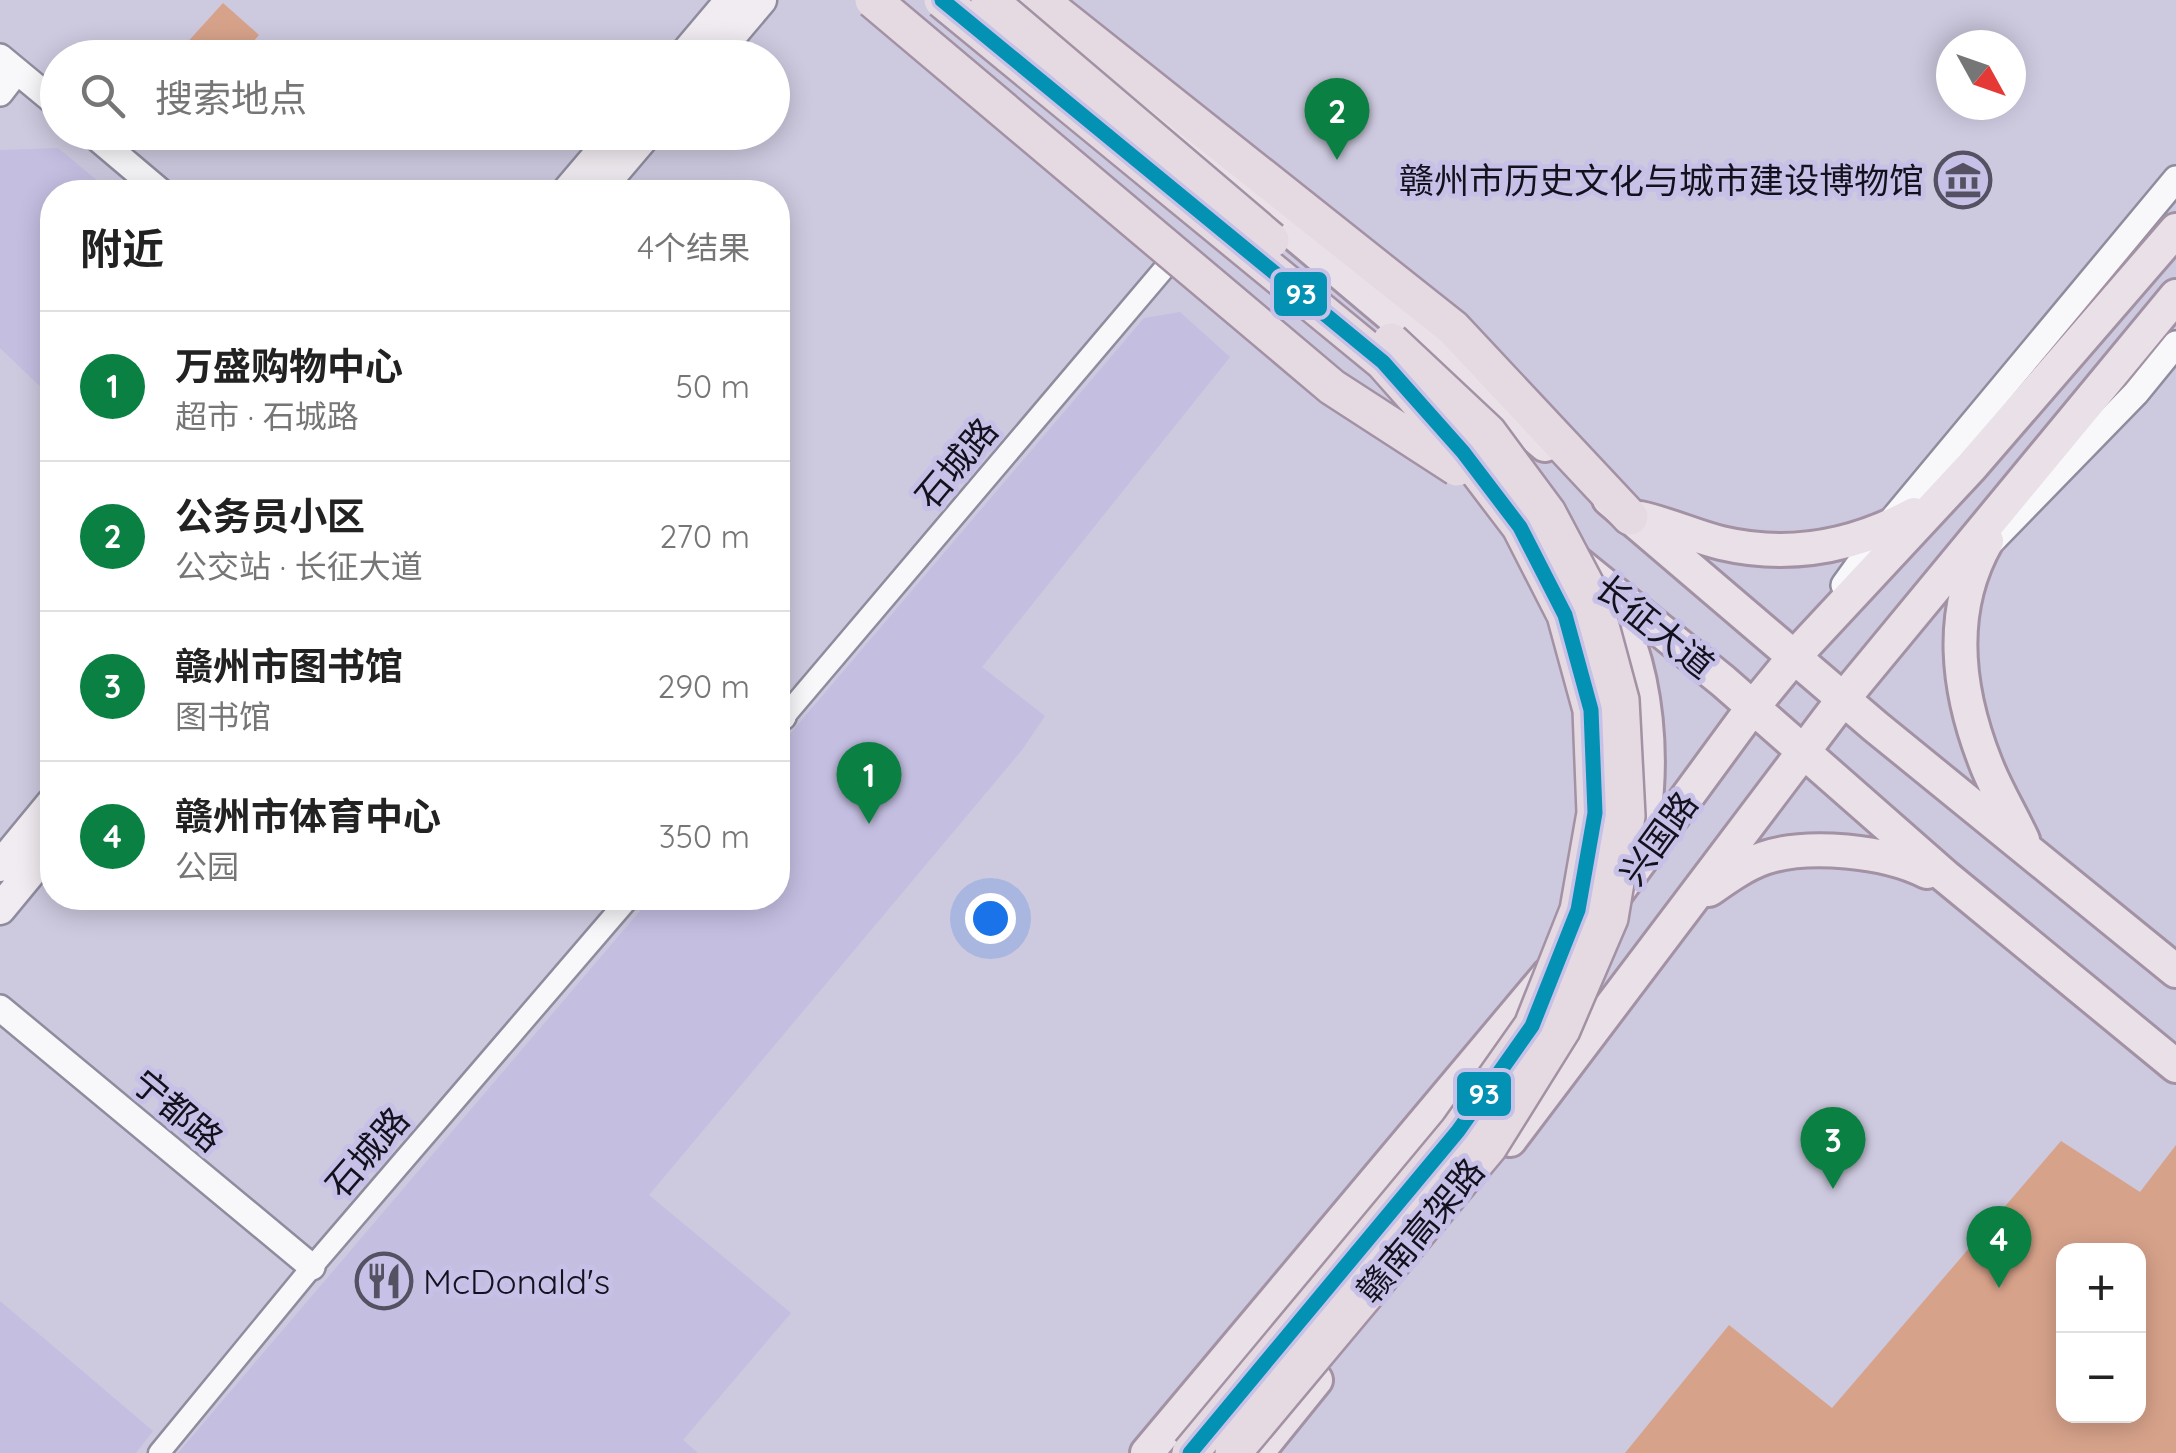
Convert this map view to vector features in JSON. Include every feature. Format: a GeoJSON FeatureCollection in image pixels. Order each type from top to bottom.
{"type":"FeatureCollection","features":[{"type":"Feature","properties":{"kind":"highway"},"geometry":{"type":"LineString","coordinates":[[873,0],[1332,387],[1457,468]]}},
{"type":"Feature","properties":{"kind":"highway","name":"赣南高架路"},"geometry":{"type":"LineString","coordinates":[[942,0],[1383,362],[1463,452],[1520,527],[1565,615],[1591,710],[1594,812],[1578,910],[1532,1026],[1458,1130],[1190,1453]]}},
{"type":"Feature","properties":{"kind":"highway","name":"赣南高架路"},"geometry":{"type":"LineString","coordinates":[[989,0],[1398,348],[1488,432],[1548,513],[1594,600],[1621,700],[1627,816],[1610,918],[1562,1030],[1489,1147],[1233,1453]]}},
{"type":"Feature","properties":{"kind":"highway"},"geometry":{"type":"LineString","coordinates":[[1040,0],[1453,328],[1630,516]]}},
{"type":"Feature","properties":{"kind":"main road"},"geometry":{"type":"LineString","coordinates":[[697,40],[731,0]]}},
{"type":"Feature","properties":{"kind":"main road"},"geometry":{"type":"LineString","coordinates":[[727,40],[761,0]]}},
{"type":"Feature","properties":{"kind":"main road","name":"长征大道"},"geometry":{"type":"LineString","coordinates":[[898,0],[1185,244],[1753,707],[1968,896],[2176,1066]]}},
{"type":"Feature","properties":{"kind":"main road","name":"长征大道"},"geometry":{"type":"LineString","coordinates":[[1017,0],[1794,657],[2176,971]]}},
{"type":"Feature","properties":{"kind":"main road"},"geometry":{"type":"LineString","coordinates":[[577,180],[603,150]]}},
{"type":"Feature","properties":{"kind":"main road"},"geometry":{"type":"LineString","coordinates":[[607,180],[633,150]]}},
{"type":"Feature","properties":{"kind":"main road","name":"兴国路"},"geometry":{"type":"LineString","coordinates":[[1146,1453],[1630,878],[1753,707],[1794,657],[1971,467],[2176,230]]}},
{"type":"Feature","properties":{"kind":"main road","name":"兴国路"},"geometry":{"type":"LineString","coordinates":[[1257,1453],[1498,1156],[1844,698],[2176,296]]}},
{"type":"Feature","properties":{"kind":"main road"},"geometry":{"type":"LineString","coordinates":[[1630,516],[1718,542],[1774,550],[1828,547],[1883,531],[1933,504],[1956,486],[1971,467]]}},
{"type":"Feature","properties":{"kind":"main road"},"geometry":{"type":"LineString","coordinates":[[2008,496],[1979,554],[1960,614],[1961,659],[1977,740],[2026,848]]}},
{"type":"Feature","properties":{"kind":"main road"},"geometry":{"type":"LineString","coordinates":[[1591,574],[1620,623],[1644,713],[1646,796],[1630,878]]}},
{"type":"Feature","properties":{"kind":"main road"},"geometry":{"type":"LineString","coordinates":[[0,866],[40,818]]}},
{"type":"Feature","properties":{"kind":"main road"},"geometry":{"type":"LineString","coordinates":[[1660,940],[1687,909],[1718,883],[1766,857],[1792,853],[1883,854],[1926,871],[1968,896]]}},
{"type":"Feature","properties":{"kind":"main road"},"geometry":{"type":"LineString","coordinates":[[0,909],[40,861]]}},
{"type":"Feature","properties":{"kind":"street"},"geometry":{"type":"LineString","coordinates":[[0,93],[8,64],[40,90]]}},
{"type":"Feature","properties":{"kind":"street"},"geometry":{"type":"LineString","coordinates":[[111,150],[147,180]]}},
{"type":"Feature","properties":{"kind":"street"},"geometry":{"type":"LineString","coordinates":[[1794,657],[1883,531],[2176,179]]}},
{"type":"Feature","properties":{"kind":"street","name":"石城路"},"geometry":{"type":"LineString","coordinates":[[790,705],[1185,244]]}},
{"type":"Feature","properties":{"kind":"street"},"geometry":{"type":"LineString","coordinates":[[1844,698],[2136,393],[2176,344]]}},
{"type":"Feature","properties":{"kind":"street","name":"石城路"},"geometry":{"type":"LineString","coordinates":[[159,1453],[312,1267],[618,910]]}},
{"type":"Feature","properties":{"kind":"street","name":"宁都路"},"geometry":{"type":"LineString","coordinates":[[0,1008],[312,1267]]}},
{"type":"Feature","properties":{"kind":"shaded area"},"geometry":{"type":"Polygon","coordinates":[[[223,3],[259,35],[255,40],[189,40],[223,3]]]}},
{"type":"Feature","properties":{"kind":"shaded area"},"geometry":{"type":"Polygon","coordinates":[[[0,150],[60,150],[97,180],[40,180],[40,386],[0,348],[0,150]]]}},
{"type":"Feature","properties":{"kind":"shaded area"},"geometry":{"type":"Polygon","coordinates":[[[1180,312],[1230,357],[982,667],[1045,716],[1022,750],[649,1195],[791,1313],[683,1440],[698,1453],[178,1453],[641,910],[790,910],[790,734],[1144,318],[1180,312]]]}},
{"type":"Feature","properties":{"kind":"shaded area"},"geometry":{"type":"Polygon","coordinates":[[[2061,1141],[2140,1192],[2176,1145],[2176,1453],[1625,1453],[1729,1325],[1832,1408],[2061,1141]]]}},
{"type":"Feature","properties":{"kind":"shaded area"},"geometry":{"type":"Polygon","coordinates":[[[0,1301],[153,1431],[136,1453],[0,1453],[0,1301]]]}},
{"type":"Feature","properties":{"kind":"transit line","name":"93"},"geometry":{"type":"LineString","coordinates":[[942,0],[1383,362],[1463,452],[1520,527],[1565,615],[1591,710],[1595,813],[1578,910],[1532,1026],[1458,1131],[1190,1453]]}},
{"type":"Feature","properties":{"kind":"place","name":"公务员小区"},"geometry":{"type":"Point","coordinates":[1337,160]}},
{"type":"Feature","properties":{"kind":"place","name":"赣州市历史文化与城市建设博物馆"},"geometry":{"type":"Point","coordinates":[1963,180]}},
{"type":"Feature","properties":{"kind":"place","name":"万盛购物中心"},"geometry":{"type":"Point","coordinates":[869,824]}},
{"type":"Feature","properties":{"kind":"place","name":"赣州市图书馆"},"geometry":{"type":"Point","coordinates":[1833,1189]}},
{"type":"Feature","properties":{"kind":"place","name":"McDonald's"},"geometry":{"type":"Point","coordinates":[384,1281]}},
{"type":"Feature","properties":{"kind":"place","name":"赣州市体育中心"},"geometry":{"type":"Point","coordinates":[1999,1288]}}]}
